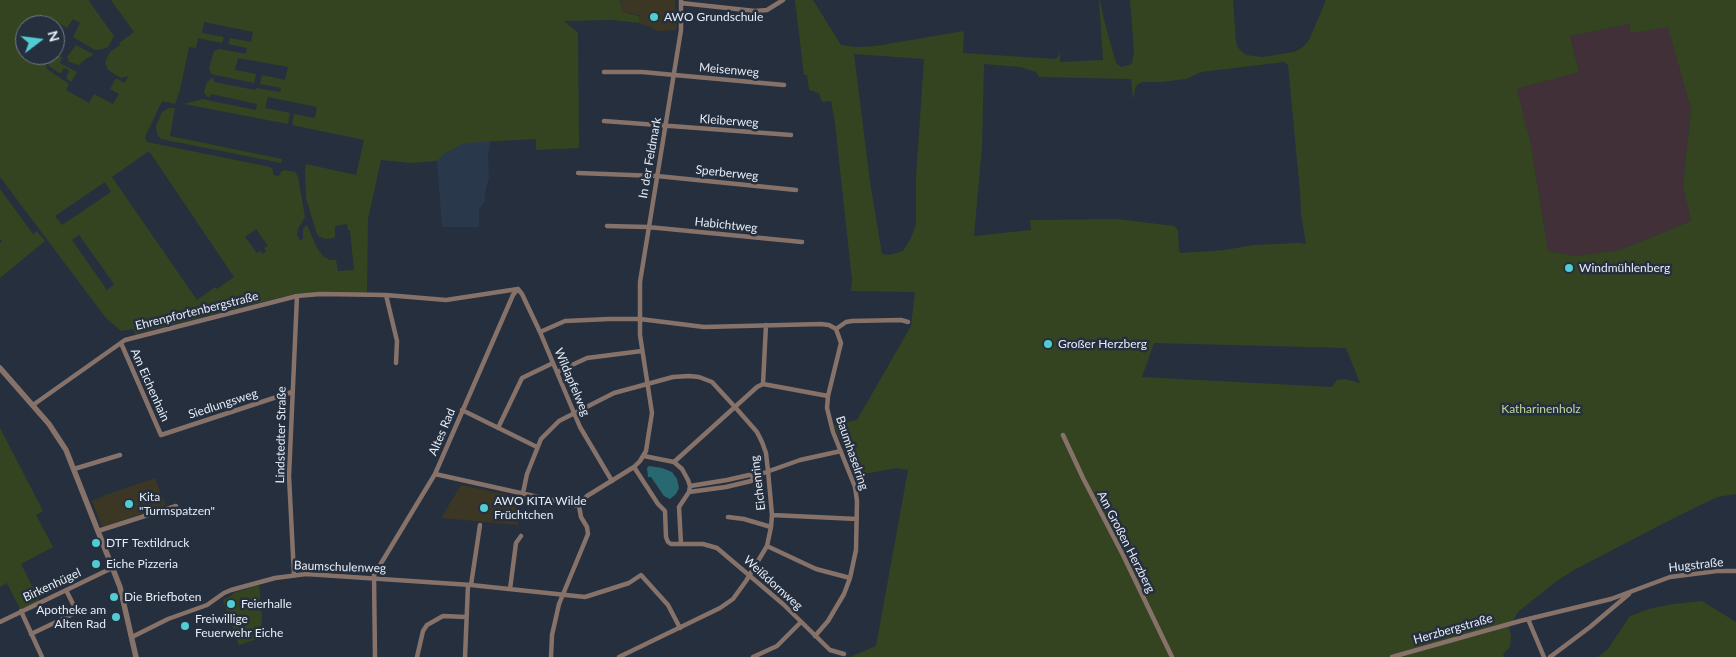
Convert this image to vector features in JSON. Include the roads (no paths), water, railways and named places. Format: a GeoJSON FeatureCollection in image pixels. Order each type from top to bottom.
{"type":"FeatureCollection","features":[{"type":"Feature","properties":{"kind":"street"},"geometry":{"type":"LineString","coordinates":[[712,0],[712,7]]}},
{"type":"Feature","properties":{"kind":"street"},"geometry":{"type":"LineString","coordinates":[[769,0],[772,6]]}},
{"type":"Feature","properties":{"kind":"street"},"geometry":{"type":"LineString","coordinates":[[681,2],[755,11],[767,10],[783,0]]}},
{"type":"Feature","properties":{"kind":"street","name":"In der Feldmark"},"geometry":{"type":"LineString","coordinates":[[644,456],[652,413],[649,384],[642,351],[640,282],[681,30],[681,2]]}},
{"type":"Feature","properties":{"kind":"street","name":"Meisenweg"},"geometry":{"type":"LineString","coordinates":[[604,72],[642,72],[784,85]]}},
{"type":"Feature","properties":{"kind":"street","name":"Kleiberweg"},"geometry":{"type":"LineString","coordinates":[[604,122],[791,135]]}},
{"type":"Feature","properties":{"kind":"street","name":"Sperberweg"},"geometry":{"type":"LineString","coordinates":[[578,173],[656,176],[796,190]]}},
{"type":"Feature","properties":{"kind":"street","name":"Habichtweg"},"geometry":{"type":"LineString","coordinates":[[607,226],[648,227],[802,242]]}},
{"type":"Feature","properties":{"kind":"street","name":"Ehrenpfortenbergstraße"},"geometry":{"type":"LineString","coordinates":[[33,405],[125,340],[297,296],[320,294],[386,295],[446,300],[518,289]]}},
{"type":"Feature","properties":{"kind":"street","name":"Wildapfelweg"},"geometry":{"type":"LineString","coordinates":[[518,289],[540,332],[580,427],[612,481]]}},
{"type":"Feature","properties":{"kind":"street","name":"Altes Rad"},"geometry":{"type":"LineString","coordinates":[[374,578],[435,474],[513,295],[518,289]]}},
{"type":"Feature","properties":{"kind":"street"},"geometry":{"type":"LineString","coordinates":[[386,295],[397,341],[396,363]]}},
{"type":"Feature","properties":{"kind":"street","name":"Lindstedter Straße"},"geometry":{"type":"LineString","coordinates":[[294,575],[289,476],[297,296]]}},
{"type":"Feature","properties":{"kind":"street"},"geometry":{"type":"LineString","coordinates":[[540,332],[565,321],[582,319],[640,319],[704,327],[821,324],[829,325],[836,329],[846,322],[852,321],[901,320],[908,322]]}},
{"type":"Feature","properties":{"kind":"street"},"geometry":{"type":"LineString","coordinates":[[763,384],[766,325]]}},
{"type":"Feature","properties":{"kind":"street","name":"Baumhaselring"},"geometry":{"type":"LineString","coordinates":[[814,636],[835,610],[844,594],[850,578],[856,550],[855,487],[829,420],[828,396],[841,343],[836,329]]}},
{"type":"Feature","properties":{"kind":"street","name":"Am Eichenhain"},"geometry":{"type":"LineString","coordinates":[[121,342],[161,435]]}},
{"type":"Feature","properties":{"kind":"street"},"geometry":{"type":"LineString","coordinates":[[557,372],[587,358],[642,351]]}},
{"type":"Feature","properties":{"kind":"street"},"geometry":{"type":"LineString","coordinates":[[498,428],[522,378],[553,363]]}},
{"type":"Feature","properties":{"kind":"street"},"geometry":{"type":"LineString","coordinates":[[0,368],[33,405],[60,440],[74,469],[120,587],[136,657]]}},
{"type":"Feature","properties":{"kind":"street","name":"Eichenring"},"geometry":{"type":"LineString","coordinates":[[523,493],[527,474],[537,447],[549,429],[559,421],[614,392],[673,377],[699,377],[712,382],[757,432],[766,453],[772,515],[767,546],[738,593],[726,604],[619,657]]}},
{"type":"Feature","properties":{"kind":"street"},"geometry":{"type":"LineString","coordinates":[[674,462],[757,387],[763,384],[828,396]]}},
{"type":"Feature","properties":{"kind":"street","name":"Siedlungsweg"},"geometry":{"type":"LineString","coordinates":[[161,435],[292,392]]}},
{"type":"Feature","properties":{"kind":"street"},"geometry":{"type":"LineString","coordinates":[[462,410],[537,447]]}},
{"type":"Feature","properties":{"kind":"street","name":"Am Großen Herzberg"},"geometry":{"type":"LineString","coordinates":[[1063,435],[1172,657]]}},
{"type":"Feature","properties":{"kind":"street"},"geometry":{"type":"LineString","coordinates":[[690,486],[749,475],[754,476],[800,460],[841,451]]}},
{"type":"Feature","properties":{"kind":"street"},"geometry":{"type":"LineString","coordinates":[[74,469],[120,455]]}},
{"type":"Feature","properties":{"kind":"street"},"geometry":{"type":"LineString","coordinates":[[551,657],[555,618],[562,595],[588,534],[579,506],[587,496],[634,468],[644,456],[674,462],[685,474],[690,486],[689,492],[679,507],[681,544],[671,544],[668,542],[666,537],[665,511],[658,504],[634,468]]}},
{"type":"Feature","properties":{"kind":"street"},"geometry":{"type":"LineString","coordinates":[[435,474],[579,506]]}},
{"type":"Feature","properties":{"kind":"street"},"geometry":{"type":"LineString","coordinates":[[689,492],[736,485],[751,481],[754,476]]}},
{"type":"Feature","properties":{"kind":"street"},"geometry":{"type":"LineString","coordinates":[[98,531],[176,506]]}},
{"type":"Feature","properties":{"kind":"street"},"geometry":{"type":"LineString","coordinates":[[772,515],[857,519]]}},
{"type":"Feature","properties":{"kind":"street"},"geometry":{"type":"LineString","coordinates":[[728,517],[744,519],[771,527]]}},
{"type":"Feature","properties":{"kind":"street"},"geometry":{"type":"LineString","coordinates":[[465,657],[469,585],[480,525]]}},
{"type":"Feature","properties":{"kind":"street"},"geometry":{"type":"LineString","coordinates":[[510,589],[516,542],[522,536]]}},
{"type":"Feature","properties":{"kind":"street","name":"Weißdornweg"},"geometry":{"type":"LineString","coordinates":[[681,544],[703,544],[717,548],[783,604],[830,650],[844,654]]}},
{"type":"Feature","properties":{"kind":"street"},"geometry":{"type":"LineString","coordinates":[[767,546],[816,569],[850,578]]}},
{"type":"Feature","properties":{"kind":"street","name":"Birkenhügel"},"geometry":{"type":"LineString","coordinates":[[0,622],[112,568]]}},
{"type":"Feature","properties":{"kind":"street","name":"Hugstraße"},"geometry":{"type":"LineString","coordinates":[[1520,621],[1586,606],[1630,593],[1670,576],[1736,571]]}},
{"type":"Feature","properties":{"kind":"street","name":"Baumschulenweg"},"geometry":{"type":"LineString","coordinates":[[132,637],[163,621],[207,605],[231,590],[294,575],[374,578],[469,585],[585,597],[629,583],[641,575],[664,599],[680,628]]}},
{"type":"Feature","properties":{"kind":"street"},"geometry":{"type":"LineString","coordinates":[[374,578],[375,657]]}},
{"type":"Feature","properties":{"kind":"street"},"geometry":{"type":"LineString","coordinates":[[31,634],[73,614],[75,608],[66,590]]}},
{"type":"Feature","properties":{"kind":"street","name":"Hugstraße"},"geometry":{"type":"LineString","coordinates":[[1550,657],[1590,627],[1630,593]]}},
{"type":"Feature","properties":{"kind":"street"},"geometry":{"type":"LineString","coordinates":[[21,611],[42,657]]}},
{"type":"Feature","properties":{"kind":"street"},"geometry":{"type":"LineString","coordinates":[[417,657],[423,631],[427,624],[443,616],[466,617]]}},
{"type":"Feature","properties":{"kind":"street"},"geometry":{"type":"LineString","coordinates":[[1528,619],[1544,657]]}},
{"type":"Feature","properties":{"kind":"street","name":"Herzbergstraße"},"geometry":{"type":"LineString","coordinates":[[1392,657],[1520,621]]}},
{"type":"Feature","properties":{"kind":"street"},"geometry":{"type":"LineString","coordinates":[[753,657],[777,646],[801,622]]}},
{"type":"Feature","properties":{"kind":"place","name":"AWO Grundschule"},"geometry":{"type":"Point","coordinates":[654,17]}},
{"type":"Feature","properties":{"kind":"place","name":"Windmühlenberg"},"geometry":{"type":"Point","coordinates":[1569,268]}},
{"type":"Feature","properties":{"kind":"place","name":"Großer Herzberg"},"geometry":{"type":"Point","coordinates":[1048,344]}},
{"type":"Feature","properties":{"kind":"place","name":"Kita \"Turmspatzen\""},"geometry":{"type":"Point","coordinates":[129,504]}},
{"type":"Feature","properties":{"kind":"place","name":"AWO KITA Wilde Früchtchen"},"geometry":{"type":"Point","coordinates":[484,508]}},
{"type":"Feature","properties":{"kind":"place","name":"DTF Textildruck"},"geometry":{"type":"Point","coordinates":[96,543]}},
{"type":"Feature","properties":{"kind":"place","name":"Eiche Pizzeria"},"geometry":{"type":"Point","coordinates":[96,564]}},
{"type":"Feature","properties":{"kind":"place","name":"Die Briefboten"},"geometry":{"type":"Point","coordinates":[114,597]}},
{"type":"Feature","properties":{"kind":"place","name":"Feierhalle"},"geometry":{"type":"Point","coordinates":[231,604]}},
{"type":"Feature","properties":{"kind":"place","name":"Apotheke am Alten Rad"},"geometry":{"type":"Point","coordinates":[116,617]}},
{"type":"Feature","properties":{"kind":"place","name":"Freiwillige Feuerwehr Eiche"},"geometry":{"type":"Point","coordinates":[185,626]}},
{"type":"Feature","properties":{"kind":"park label","name":"Katharinenholz"},"geometry":{"type":"Point","coordinates":[1541,409]}}]}
